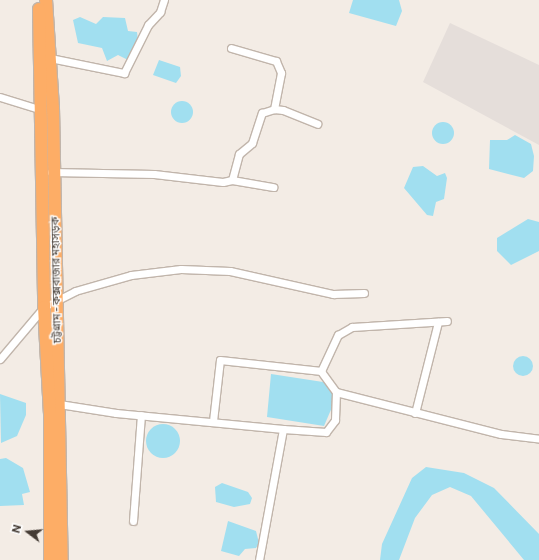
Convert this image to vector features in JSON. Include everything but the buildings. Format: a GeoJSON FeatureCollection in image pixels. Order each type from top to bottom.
{"type":"FeatureCollection","features":[{"type":"Feature","properties":{"kind":"highway","name":"চট্টগ্রাম - কক্সবাজার মহাসড়ক"},"geometry":{"type":"LineString","coordinates":[[38,0],[42,110],[48,172],[56,301],[62,560]]}},
{"type":"Feature","properties":{"kind":"highway","name":"চট্টগ্রাম - কক্সবাজার মহাসড়ক"},"geometry":{"type":"LineString","coordinates":[[46,0],[50,58],[44,307],[50,421],[50,560]]}},
{"type":"Feature","properties":{"kind":"street"},"geometry":{"type":"LineString","coordinates":[[50,58],[124,73],[148,25],[160,12],[164,0]]}},
{"type":"Feature","properties":{"kind":"street"},"geometry":{"type":"LineString","coordinates":[[231,48],[276,61],[281,73],[274,109]]}},
{"type":"Feature","properties":{"kind":"street"},"geometry":{"type":"LineString","coordinates":[[0,97],[42,110]]}},
{"type":"Feature","properties":{"kind":"street"},"geometry":{"type":"LineString","coordinates":[[232,180],[239,154],[252,143],[262,113],[274,109],[317,124]]}},
{"type":"Feature","properties":{"kind":"street"},"geometry":{"type":"LineString","coordinates":[[48,172],[232,180],[273,187]]}},
{"type":"Feature","properties":{"kind":"street"},"geometry":{"type":"LineString","coordinates":[[0,359],[44,307],[107,281],[181,269],[230,271],[333,294],[364,293]]}},
{"type":"Feature","properties":{"kind":"street"},"geometry":{"type":"LineString","coordinates":[[322,370],[338,335],[345,330],[364,324],[446,321]]}},
{"type":"Feature","properties":{"kind":"street"},"geometry":{"type":"LineString","coordinates":[[415,413],[438,322]]}},
{"type":"Feature","properties":{"kind":"street"},"geometry":{"type":"LineString","coordinates":[[213,421],[220,360],[322,370]]}},
{"type":"Feature","properties":{"kind":"street"},"geometry":{"type":"LineString","coordinates":[[59,404],[141,415],[326,432],[336,420],[336,392],[322,370]]}},
{"type":"Feature","properties":{"kind":"street"},"geometry":{"type":"LineString","coordinates":[[336,392],[501,434],[539,439]]}},
{"type":"Feature","properties":{"kind":"street"},"geometry":{"type":"LineString","coordinates":[[133,521],[141,415]]}},
{"type":"Feature","properties":{"kind":"street"},"geometry":{"type":"LineString","coordinates":[[259,560],[283,429]]}},
{"type":"Feature","properties":{"kind":"shaded area"},"geometry":{"type":"Polygon","coordinates":[[[450,23],[539,65],[539,145],[423,82],[450,23]]]}},
{"type":"Feature","properties":{"kind":"water"},"geometry":{"type":"Polygon","coordinates":[[[353,0],[399,0],[402,11],[396,26],[349,13],[353,0]]]}},
{"type":"Feature","properties":{"kind":"water"},"geometry":{"type":"Polygon","coordinates":[[[80,17],[96,24],[103,17],[125,18],[128,31],[137,32],[138,41],[128,60],[118,55],[107,61],[102,48],[78,43],[73,20],[80,17]]]}},
{"type":"Feature","properties":{"kind":"water"},"geometry":{"type":"Polygon","coordinates":[[[159,60],[180,67],[181,76],[176,83],[153,75],[159,60]]]}},
{"type":"Feature","properties":{"kind":"water"},"geometry":{"type":"Polygon","coordinates":[[[182,101],[190,104],[193,112],[190,120],[182,123],[174,120],[171,112],[174,104],[182,101]]]}},
{"type":"Feature","properties":{"kind":"water"},"geometry":{"type":"Polygon","coordinates":[[[443,122],[451,125],[454,133],[451,141],[443,144],[435,141],[432,133],[435,125],[443,122]]]}},
{"type":"Feature","properties":{"kind":"water"},"geometry":{"type":"Polygon","coordinates":[[[515,135],[531,144],[534,156],[533,171],[524,178],[489,169],[490,140],[507,140],[515,135]]]}},
{"type":"Feature","properties":{"kind":"water"},"geometry":{"type":"Polygon","coordinates":[[[423,166],[437,176],[445,173],[447,178],[444,199],[436,202],[433,216],[427,215],[404,188],[413,167],[423,166]]]}},
{"type":"Feature","properties":{"kind":"water"},"geometry":{"type":"Polygon","coordinates":[[[528,219],[539,222],[539,251],[511,265],[497,251],[497,238],[528,219]]]}},
{"type":"Feature","properties":{"kind":"water"},"geometry":{"type":"Polygon","coordinates":[[[523,356],[530,359],[533,366],[530,373],[523,376],[516,373],[513,366],[516,359],[523,356]]]}},
{"type":"Feature","properties":{"kind":"water"},"geometry":{"type":"Polygon","coordinates":[[[271,374],[323,382],[332,389],[333,405],[324,426],[267,417],[271,374]]]}},
{"type":"Feature","properties":{"kind":"water"},"geometry":{"type":"Polygon","coordinates":[[[0,394],[26,403],[26,415],[17,436],[1,443],[0,394]]]}},
{"type":"Feature","properties":{"kind":"water"},"geometry":{"type":"Polygon","coordinates":[[[160,424],[166,424],[175,429],[179,435],[179,447],[175,453],[166,458],[160,458],[151,453],[146,444],[146,438],[151,429],[160,424]]]}},
{"type":"Feature","properties":{"kind":"water"},"geometry":{"type":"Polygon","coordinates":[[[6,458],[23,468],[30,492],[22,494],[24,505],[0,506],[0,459],[6,458]]]}},
{"type":"Feature","properties":{"kind":"water"},"geometry":{"type":"Polygon","coordinates":[[[426,467],[464,473],[494,488],[539,534],[539,560],[524,560],[471,496],[450,487],[432,495],[415,518],[399,560],[380,560],[382,544],[412,478],[426,467]]]}},
{"type":"Feature","properties":{"kind":"water"},"geometry":{"type":"Polygon","coordinates":[[[222,483],[248,492],[252,498],[250,504],[234,507],[216,502],[215,487],[222,483]]]}},
{"type":"Feature","properties":{"kind":"water"},"geometry":{"type":"Polygon","coordinates":[[[228,521],[256,531],[259,543],[256,548],[245,549],[239,556],[221,551],[228,521]]]}}]}
